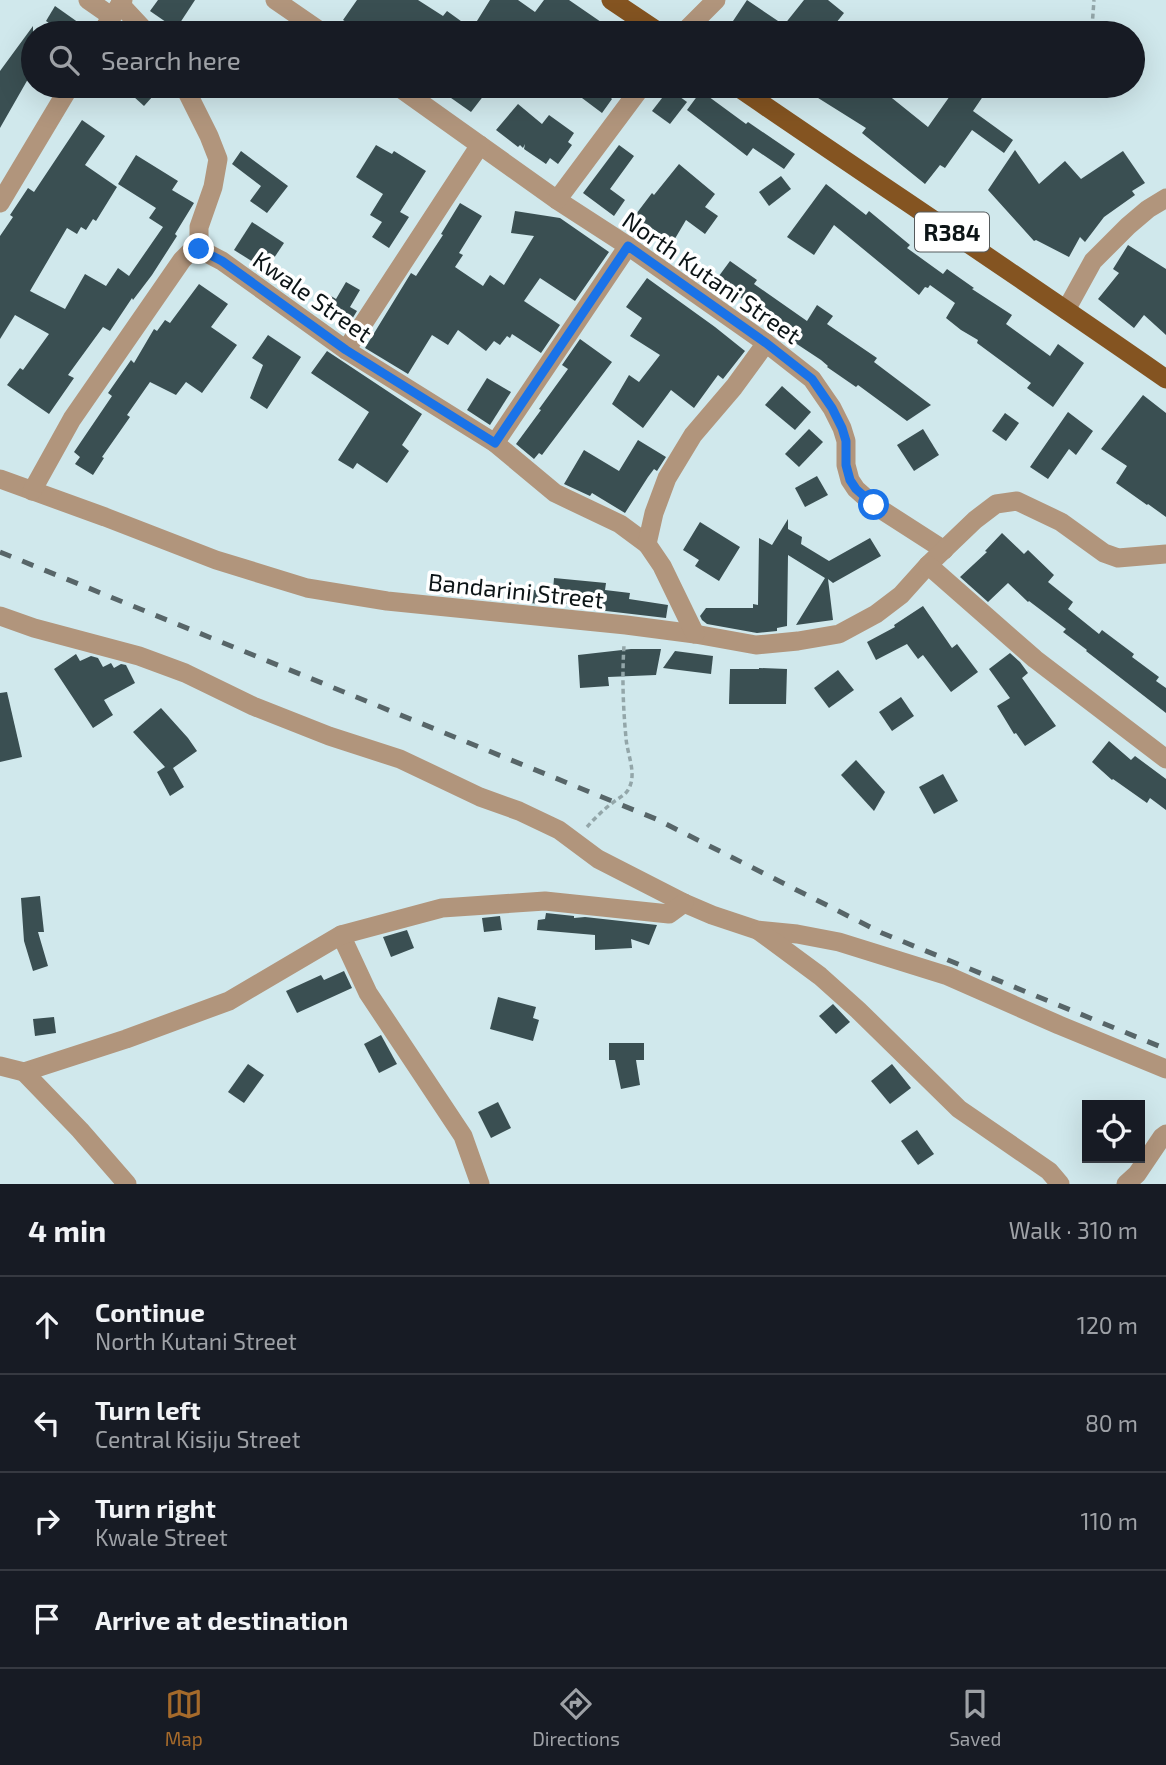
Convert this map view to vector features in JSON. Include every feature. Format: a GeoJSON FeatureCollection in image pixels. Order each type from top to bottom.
{"type":"FeatureCollection","features":[{"type":"Feature","properties":{"kind":"main road"},"geometry":{"type":"LineString","coordinates":[[611,0],[642,21]]}},
{"type":"Feature","properties":{"kind":"main road","name":"R384"},"geometry":{"type":"LineString","coordinates":[[754,98],[1166,380]]}},
{"type":"Feature","properties":{"kind":"street"},"geometry":{"type":"LineString","coordinates":[[88,0],[114,13]]}},
{"type":"Feature","properties":{"kind":"street"},"geometry":{"type":"LineString","coordinates":[[275,0],[306,21]]}},
{"type":"Feature","properties":{"kind":"street"},"geometry":{"type":"LineString","coordinates":[[695,21],[716,0]]}},
{"type":"Feature","properties":{"kind":"street"},"geometry":{"type":"LineString","coordinates":[[0,203],[63,98]]}},
{"type":"Feature","properties":{"kind":"street"},"geometry":{"type":"LineString","coordinates":[[32,491],[72,419],[182,260],[190,252],[199,249],[200,227],[214,187],[218,159],[190,98]]}},
{"type":"Feature","properties":{"kind":"street","name":"North Kutani Street"},"geometry":{"type":"LineString","coordinates":[[414,98],[766,343],[812,379],[824,393],[842,428],[846,441],[846,465],[856,489],[874,505],[944,550]]}},
{"type":"Feature","properties":{"kind":"street"},"geometry":{"type":"LineString","coordinates":[[557,200],[633,98]]}},
{"type":"Feature","properties":{"kind":"street"},"geometry":{"type":"LineString","coordinates":[[346,350],[480,145]]}},
{"type":"Feature","properties":{"kind":"street"},"geometry":{"type":"LineString","coordinates":[[1066,310],[1093,261],[1128,226],[1166,198]]}},
{"type":"Feature","properties":{"kind":"street"},"geometry":{"type":"LineString","coordinates":[[495,443],[628,246]]}},
{"type":"Feature","properties":{"kind":"street","name":"Kwale Street"},"geometry":{"type":"LineString","coordinates":[[199,249],[222,261],[346,350],[495,443],[555,493],[620,524],[647,544]]}},
{"type":"Feature","properties":{"kind":"street"},"geometry":{"type":"LineString","coordinates":[[695,635],[662,566],[647,544],[654,513],[667,478],[693,435],[734,387],[766,343]]}},
{"type":"Feature","properties":{"kind":"street","name":"Bandarini Street"},"geometry":{"type":"LineString","coordinates":[[0,479],[216,561],[307,588],[387,601],[626,625],[756,645],[839,634],[876,614],[901,595],[928,565],[975,520],[996,504],[1017,501],[1061,522],[1104,553],[1118,558],[1166,554]]}},
{"type":"Feature","properties":{"kind":"street"},"geometry":{"type":"LineString","coordinates":[[928,565],[1035,659],[1166,759]]}},
{"type":"Feature","properties":{"kind":"street"},"geometry":{"type":"LineString","coordinates":[[0,616],[34,628],[139,656],[185,673],[253,706],[329,736],[400,759],[559,830],[598,859],[684,904],[757,930],[839,942],[948,976],[1166,1069]]}},
{"type":"Feature","properties":{"kind":"street"},"geometry":{"type":"LineString","coordinates":[[0,1066],[24,1072],[126,1039],[229,1001],[341,935],[442,908],[545,901],[669,914],[684,904]]}},
{"type":"Feature","properties":{"kind":"street"},"geometry":{"type":"LineString","coordinates":[[757,930],[829,984],[959,1109],[1049,1171],[1060,1184]]}},
{"type":"Feature","properties":{"kind":"street"},"geometry":{"type":"LineString","coordinates":[[341,935],[368,993],[463,1136],[480,1184]]}},
{"type":"Feature","properties":{"kind":"street"},"geometry":{"type":"LineString","coordinates":[[24,1072],[127,1184]]}},
{"type":"Feature","properties":{"kind":"street"},"geometry":{"type":"LineString","coordinates":[[1126,1184],[1137,1174],[1166,1134]]}},
{"type":"Feature","properties":{"kind":"path"},"geometry":{"type":"LineString","coordinates":[[1092,21],[1094,0]]}},
{"type":"Feature","properties":{"kind":"path"},"geometry":{"type":"LineString","coordinates":[[576,842],[587,826],[626,793],[631,785],[622,666],[626,625]]}},
{"type":"Feature","properties":{"kind":"building"},"geometry":{"type":"Polygon","coordinates":[[[158,0],[195,0],[181,21],[164,21],[150,11],[158,0]]]}},
{"type":"Feature","properties":{"kind":"building"},"geometry":{"type":"Polygon","coordinates":[[[357,0],[418,0],[443,16],[447,11],[461,21],[345,21],[357,0]]]}},
{"type":"Feature","properties":{"kind":"building"},"geometry":{"type":"Polygon","coordinates":[[[490,0],[518,0],[535,12],[544,0],[569,0],[600,21],[477,21],[490,0]]]}},
{"type":"Feature","properties":{"kind":"building"},"geometry":{"type":"Polygon","coordinates":[[[747,0],[778,21],[733,21],[747,0]]]}},
{"type":"Feature","properties":{"kind":"building"},"geometry":{"type":"Polygon","coordinates":[[[804,0],[828,0],[844,13],[838,21],[787,21],[804,0]]]}},
{"type":"Feature","properties":{"kind":"building"},"geometry":{"type":"Polygon","coordinates":[[[55,6],[76,21],[46,21],[55,6]]]}},
{"type":"Feature","properties":{"kind":"building"},"geometry":{"type":"Polygon","coordinates":[[[21,42],[21,91],[0,128],[0,71],[21,42]]]}},
{"type":"Feature","properties":{"kind":"building"},"geometry":{"type":"Polygon","coordinates":[[[135,98],[151,98],[144,106],[135,98]]]}},
{"type":"Feature","properties":{"kind":"building"},"geometry":{"type":"Polygon","coordinates":[[[451,98],[482,98],[471,112],[451,98]]]}},
{"type":"Feature","properties":{"kind":"building"},"geometry":{"type":"Polygon","coordinates":[[[582,98],[611,98],[602,113],[582,98]]]}},
{"type":"Feature","properties":{"kind":"building"},"geometry":{"type":"Polygon","coordinates":[[[662,98],[681,98],[687,102],[670,124],[652,111],[662,98]]]}},
{"type":"Feature","properties":{"kind":"building"},"geometry":{"type":"Polygon","coordinates":[[[696,98],[711,98],[795,154],[784,169],[753,148],[747,156],[687,110],[696,98]]]}},
{"type":"Feature","properties":{"kind":"building"},"geometry":{"type":"Polygon","coordinates":[[[818,98],[892,98],[928,127],[949,98],[982,98],[973,111],[1013,140],[1004,153],[972,130],[945,168],[940,165],[925,184],[862,133],[866,128],[818,98]]]}},
{"type":"Feature","properties":{"kind":"building"},"geometry":{"type":"Polygon","coordinates":[[[518,104],[542,124],[549,115],[574,133],[568,142],[572,145],[558,164],[550,158],[546,164],[524,149],[525,144],[523,148],[520,145],[518,147],[496,130],[518,104]]]}},
{"type":"Feature","properties":{"kind":"building"},"geometry":{"type":"Polygon","coordinates":[[[82,120],[105,136],[85,165],[117,187],[96,221],[93,219],[86,230],[81,227],[77,234],[67,228],[30,291],[65,309],[85,274],[106,286],[118,268],[129,276],[163,227],[149,218],[156,208],[118,184],[136,155],[178,181],[172,190],[194,203],[152,275],[133,300],[132,298],[110,331],[103,327],[68,375],[74,378],[49,414],[7,385],[20,368],[23,370],[49,334],[15,315],[0,339],[0,236],[28,188],[34,192],[82,120]]]}},
{"type":"Feature","properties":{"kind":"building"},"geometry":{"type":"Polygon","coordinates":[[[376,145],[392,154],[394,151],[426,171],[400,212],[409,217],[389,248],[372,237],[382,222],[370,215],[383,194],[356,177],[376,145]]]}},
{"type":"Feature","properties":{"kind":"building"},"geometry":{"type":"Polygon","coordinates":[[[619,145],[634,156],[610,189],[625,200],[614,216],[583,193],[619,145]]]}},
{"type":"Feature","properties":{"kind":"building"},"geometry":{"type":"Polygon","coordinates":[[[1015,150],[1039,184],[1065,161],[1081,179],[1123,151],[1145,183],[1132,191],[1135,195],[1104,217],[1085,242],[1080,237],[1069,257],[1034,241],[988,190],[1015,150]]]}},
{"type":"Feature","properties":{"kind":"building"},"geometry":{"type":"Polygon","coordinates":[[[241,151],[288,186],[267,213],[250,201],[261,186],[232,164],[241,151]]]}},
{"type":"Feature","properties":{"kind":"building"},"geometry":{"type":"Polygon","coordinates":[[[679,164],[715,194],[705,207],[718,216],[705,234],[686,220],[673,242],[650,227],[645,233],[630,222],[679,164]]]}},
{"type":"Feature","properties":{"kind":"building"},"geometry":{"type":"Polygon","coordinates":[[[781,176],[791,189],[769,206],[759,192],[781,176]]]}},
{"type":"Feature","properties":{"kind":"building"},"geometry":{"type":"Polygon","coordinates":[[[826,184],[866,215],[869,211],[910,245],[907,248],[943,274],[947,269],[1012,315],[1006,324],[1050,356],[1058,344],[1084,363],[1053,407],[1027,388],[1031,383],[946,318],[955,303],[930,285],[919,295],[834,225],[814,255],[787,237],[826,184]]]}},
{"type":"Feature","properties":{"kind":"building"},"geometry":{"type":"Polygon","coordinates":[[[460,203],[482,216],[459,253],[463,255],[455,267],[483,286],[490,275],[504,285],[534,236],[511,233],[515,211],[560,218],[609,252],[575,301],[540,278],[524,301],[560,325],[541,353],[512,334],[500,345],[494,341],[486,351],[458,330],[448,345],[432,335],[408,374],[365,348],[411,273],[416,276],[443,235],[441,234],[460,203]]]}},
{"type":"Feature","properties":{"kind":"building"},"geometry":{"type":"Polygon","coordinates":[[[252,222],[284,243],[266,270],[234,250],[252,222]]]}},
{"type":"Feature","properties":{"kind":"building"},"geometry":{"type":"Polygon","coordinates":[[[1128,245],[1166,269],[1166,335],[1144,315],[1134,328],[1098,299],[1119,273],[1113,269],[1128,245]]]}},
{"type":"Feature","properties":{"kind":"building"},"geometry":{"type":"Polygon","coordinates":[[[730,261],[757,280],[754,284],[807,321],[817,305],[833,316],[827,324],[877,358],[874,362],[931,405],[907,421],[744,309],[748,303],[716,280],[730,261]]]}},
{"type":"Feature","properties":{"kind":"building"},"geometry":{"type":"Polygon","coordinates":[[[647,278],[745,351],[723,379],[718,375],[694,408],[671,390],[643,428],[612,404],[629,375],[639,382],[660,355],[630,336],[642,318],[626,307],[647,278]]]}},
{"type":"Feature","properties":{"kind":"building"},"geometry":{"type":"Polygon","coordinates":[[[346,282],[360,290],[350,307],[357,311],[349,324],[313,304],[321,290],[336,299],[346,282]]]}},
{"type":"Feature","properties":{"kind":"building"},"geometry":{"type":"Polygon","coordinates":[[[199,284],[228,304],[211,327],[237,345],[202,393],[186,382],[176,395],[150,382],[127,415],[130,417],[93,475],[75,464],[80,457],[74,452],[112,396],[108,393],[131,360],[134,363],[154,329],[157,331],[165,320],[170,323],[199,284]]]}},
{"type":"Feature","properties":{"kind":"building"},"geometry":{"type":"Polygon","coordinates":[[[268,335],[301,357],[267,409],[250,398],[263,365],[252,358],[268,335]]]}},
{"type":"Feature","properties":{"kind":"building"},"geometry":{"type":"Polygon","coordinates":[[[580,339],[612,362],[542,455],[539,453],[534,459],[516,444],[568,369],[562,365],[580,339]]]}},
{"type":"Feature","properties":{"kind":"building"},"geometry":{"type":"Polygon","coordinates":[[[327,351],[422,414],[402,445],[409,451],[387,483],[357,463],[353,469],[338,460],[369,412],[311,373],[327,351]]]}},
{"type":"Feature","properties":{"kind":"building"},"geometry":{"type":"Polygon","coordinates":[[[487,378],[511,392],[490,425],[467,410],[487,378]]]}},
{"type":"Feature","properties":{"kind":"building"},"geometry":{"type":"Polygon","coordinates":[[[782,386],[811,412],[795,430],[765,405],[782,386]]]}},
{"type":"Feature","properties":{"kind":"building"},"geometry":{"type":"Polygon","coordinates":[[[1143,395],[1166,413],[1166,517],[1116,483],[1127,466],[1101,449],[1143,395]]]}},
{"type":"Feature","properties":{"kind":"building"},"geometry":{"type":"Polygon","coordinates":[[[1068,412],[1093,431],[1076,455],[1069,449],[1048,479],[1030,467],[1068,412]]]}},
{"type":"Feature","properties":{"kind":"building"},"geometry":{"type":"Polygon","coordinates":[[[1005,413],[1019,423],[1006,441],[992,431],[1005,413]]]}},
{"type":"Feature","properties":{"kind":"building"},"geometry":{"type":"Polygon","coordinates":[[[809,429],[823,442],[799,467],[785,454],[809,429]]]}},
{"type":"Feature","properties":{"kind":"building"},"geometry":{"type":"Polygon","coordinates":[[[923,429],[939,455],[914,471],[897,445],[923,429]]]}},
{"type":"Feature","properties":{"kind":"building"},"geometry":{"type":"Polygon","coordinates":[[[638,440],[666,457],[657,471],[654,469],[648,477],[625,513],[592,493],[590,496],[564,484],[584,450],[619,471],[638,440]]]}},
{"type":"Feature","properties":{"kind":"building"},"geometry":{"type":"Polygon","coordinates":[[[817,476],[828,495],[805,507],[795,488],[817,476]]]}},
{"type":"Feature","properties":{"kind":"building"},"geometry":{"type":"Polygon","coordinates":[[[788,519],[788,529],[802,537],[801,544],[829,561],[870,538],[881,556],[833,583],[828,579],[833,620],[796,625],[825,578],[788,555],[787,626],[777,628],[777,631],[757,633],[707,624],[702,620],[700,616],[706,608],[753,608],[753,604],[758,605],[759,538],[772,545],[788,519]]]}},
{"type":"Feature","properties":{"kind":"building"},"geometry":{"type":"Polygon","coordinates":[[[700,522],[740,547],[719,581],[695,566],[699,560],[683,550],[700,522]]]}},
{"type":"Feature","properties":{"kind":"building"},"geometry":{"type":"Polygon","coordinates":[[[1002,533],[1024,554],[1028,550],[1054,575],[1048,582],[1073,602],[1068,609],[1099,634],[1102,630],[1159,677],[1156,681],[1166,688],[1166,713],[1086,651],[1063,632],[1066,629],[1028,602],[1008,583],[988,602],[960,577],[987,552],[985,551],[1002,533]]]}},
{"type":"Feature","properties":{"kind":"building"},"geometry":{"type":"Polygon","coordinates":[[[554,578],[606,583],[605,590],[630,593],[629,599],[668,605],[666,618],[589,609],[589,605],[552,603],[554,578]]]}},
{"type":"Feature","properties":{"kind":"building"},"geometry":{"type":"Polygon","coordinates":[[[522,585],[547,595],[543,604],[515,602],[522,585]]]}},
{"type":"Feature","properties":{"kind":"building"},"geometry":{"type":"Polygon","coordinates":[[[923,606],[952,648],[957,644],[978,672],[951,692],[923,655],[918,659],[907,644],[876,660],[867,642],[895,627],[894,625],[923,606]]]}},
{"type":"Feature","properties":{"kind":"building"},"geometry":{"type":"Polygon","coordinates":[[[631,649],[661,649],[656,675],[608,677],[609,686],[580,688],[578,655],[631,649]]]}},
{"type":"Feature","properties":{"kind":"building"},"geometry":{"type":"Polygon","coordinates":[[[675,651],[713,656],[711,674],[663,668],[675,651]]]}},
{"type":"Feature","properties":{"kind":"building"},"geometry":{"type":"Polygon","coordinates":[[[1010,653],[1028,673],[1022,678],[1056,726],[1025,746],[1016,733],[1014,734],[997,706],[1010,698],[989,669],[1010,653]]]}},
{"type":"Feature","properties":{"kind":"building"},"geometry":{"type":"Polygon","coordinates":[[[76,654],[80,661],[91,656],[98,658],[103,667],[111,663],[114,668],[121,664],[126,665],[135,683],[104,700],[113,715],[93,728],[54,669],[76,654]]]}},
{"type":"Feature","properties":{"kind":"building"},"geometry":{"type":"Polygon","coordinates":[[[730,669],[787,669],[786,704],[729,704],[730,669]]]}},
{"type":"Feature","properties":{"kind":"building"},"geometry":{"type":"Polygon","coordinates":[[[838,670],[854,690],[829,708],[814,688],[838,670]]]}},
{"type":"Feature","properties":{"kind":"building"},"geometry":{"type":"Polygon","coordinates":[[[7,692],[22,757],[0,762],[0,693],[7,692]]]}},
{"type":"Feature","properties":{"kind":"building"},"geometry":{"type":"Polygon","coordinates":[[[901,697],[914,716],[892,731],[879,712],[901,697]]]}},
{"type":"Feature","properties":{"kind":"building"},"geometry":{"type":"Polygon","coordinates":[[[161,708],[197,751],[173,768],[184,787],[170,796],[157,772],[165,767],[133,732],[161,708]]]}},
{"type":"Feature","properties":{"kind":"building"},"geometry":{"type":"Polygon","coordinates":[[[1109,741],[1131,760],[1135,756],[1166,779],[1166,810],[1150,798],[1147,803],[1112,780],[1092,762],[1109,741]]]}},
{"type":"Feature","properties":{"kind":"building"},"geometry":{"type":"Polygon","coordinates":[[[856,760],[885,792],[874,811],[841,775],[856,760]]]}},
{"type":"Feature","properties":{"kind":"building"},"geometry":{"type":"Polygon","coordinates":[[[943,774],[958,801],[934,814],[919,787],[943,774]]]}},
{"type":"Feature","properties":{"kind":"building"},"geometry":{"type":"Polygon","coordinates":[[[40,896],[44,932],[38,932],[48,966],[33,971],[24,941],[21,898],[40,896]]]}},
{"type":"Feature","properties":{"kind":"building"},"geometry":{"type":"Polygon","coordinates":[[[546,913],[657,925],[649,945],[631,939],[632,948],[595,950],[595,935],[537,930],[538,920],[545,919],[546,913]]]}},
{"type":"Feature","properties":{"kind":"building"},"geometry":{"type":"Polygon","coordinates":[[[500,916],[502,930],[484,932],[482,918],[500,916]]]}},
{"type":"Feature","properties":{"kind":"building"},"geometry":{"type":"Polygon","coordinates":[[[407,930],[414,948],[391,957],[383,937],[407,930]]]}},
{"type":"Feature","properties":{"kind":"building"},"geometry":{"type":"Polygon","coordinates":[[[344,971],[352,988],[297,1013],[286,991],[321,975],[324,980],[344,971]]]}},
{"type":"Feature","properties":{"kind":"building"},"geometry":{"type":"Polygon","coordinates":[[[498,997],[536,1007],[533,1018],[539,1020],[533,1041],[490,1029],[498,997]]]}},
{"type":"Feature","properties":{"kind":"building"},"geometry":{"type":"Polygon","coordinates":[[[833,1004],[850,1022],[836,1034],[819,1016],[833,1004]]]}},
{"type":"Feature","properties":{"kind":"building"},"geometry":{"type":"Polygon","coordinates":[[[54,1017],[56,1033],[35,1036],[33,1019],[54,1017]]]}},
{"type":"Feature","properties":{"kind":"building"},"geometry":{"type":"Polygon","coordinates":[[[381,1035],[397,1064],[379,1073],[364,1044],[381,1035]]]}},
{"type":"Feature","properties":{"kind":"building"},"geometry":{"type":"Polygon","coordinates":[[[609,1043],[644,1043],[644,1060],[636,1060],[640,1085],[621,1089],[615,1060],[609,1060],[609,1043]]]}},
{"type":"Feature","properties":{"kind":"building"},"geometry":{"type":"Polygon","coordinates":[[[248,1064],[264,1075],[244,1103],[228,1092],[248,1064]]]}},
{"type":"Feature","properties":{"kind":"building"},"geometry":{"type":"Polygon","coordinates":[[[892,1064],[911,1088],[890,1104],[871,1081],[892,1064]]]}},
{"type":"Feature","properties":{"kind":"building"},"geometry":{"type":"Polygon","coordinates":[[[498,1102],[511,1128],[491,1138],[478,1112],[498,1102]]]}},
{"type":"Feature","properties":{"kind":"building"},"geometry":{"type":"Polygon","coordinates":[[[917,1130],[934,1154],[918,1165],[901,1141],[917,1130]]]}},
{"type":"Feature","properties":{"kind":"railway"},"geometry":{"type":"LineString","coordinates":[[0,552],[656,819],[882,933],[1166,1049]]}},
{"type":"Feature","properties":{"kind":"route"},"geometry":{"type":"LineString","coordinates":[[199,249],[222,261],[346,350],[495,443],[628,246],[766,343],[812,379],[824,393],[842,428],[850,480],[874,505]]}}]}
